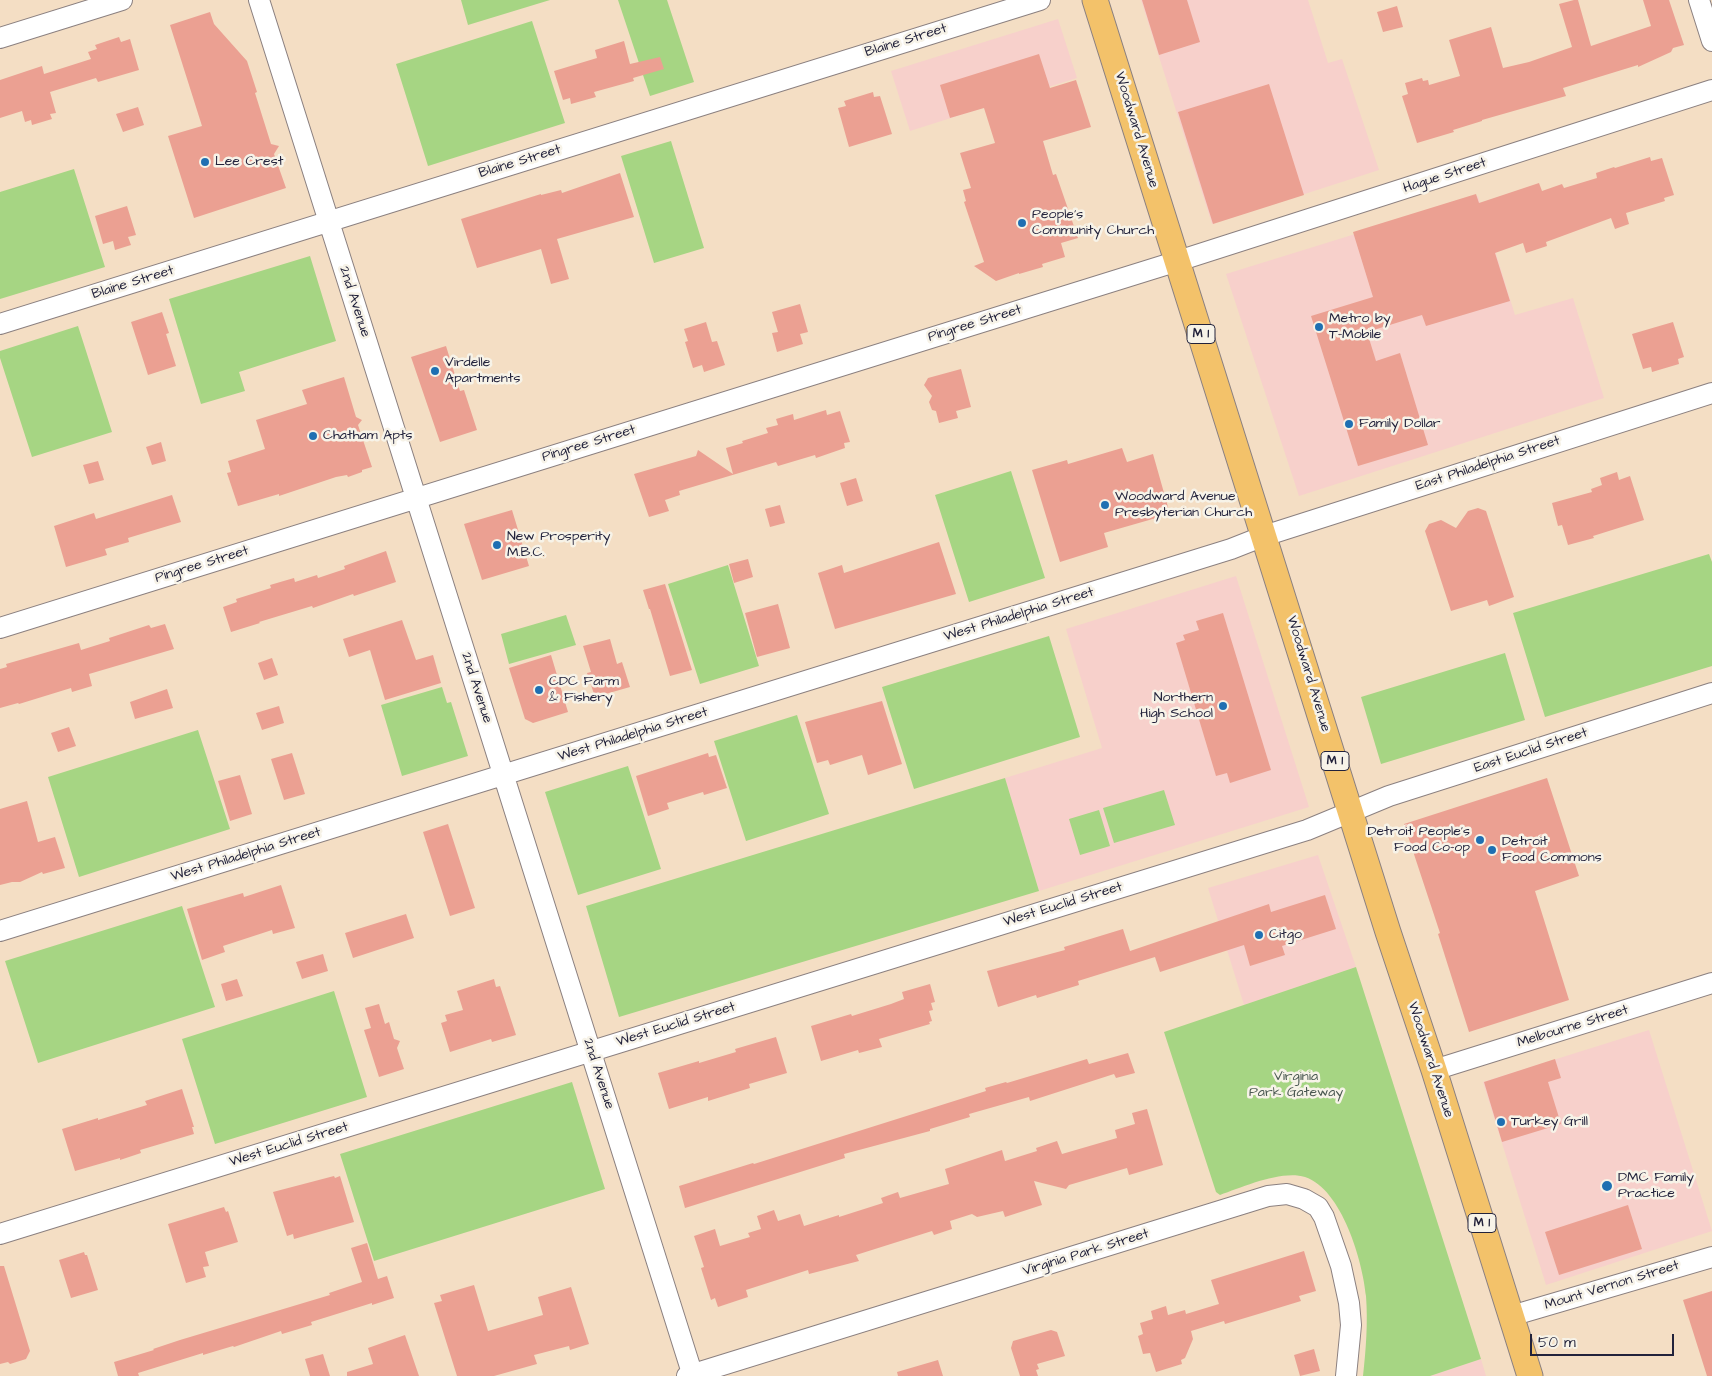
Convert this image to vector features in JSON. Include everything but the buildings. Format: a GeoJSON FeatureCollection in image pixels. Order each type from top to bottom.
{"type":"FeatureCollection","features":[{"type":"Feature","properties":{"kind":"main road","name":"Woodward Avenue"},"geometry":{"type":"LineString","coordinates":[[1095,0],[1388,932],[1434,1070],[1530,1376]]}},
{"type":"Feature","properties":{"kind":"street"},"geometry":{"type":"LineString","coordinates":[[0,38],[122,0]]}},
{"type":"Feature","properties":{"kind":"street","name":"2nd Avenue"},"geometry":{"type":"LineString","coordinates":[[259,0],[591,1051],[691,1375]]}},
{"type":"Feature","properties":{"kind":"street","name":"Blaine Street"},"geometry":{"type":"LineString","coordinates":[[0,324],[1040,0]]}},
{"type":"Feature","properties":{"kind":"street"},"geometry":{"type":"LineString","coordinates":[[1699,0],[1712,40]]}},
{"type":"Feature","properties":{"kind":"street","name":"Hague Street"},"geometry":{"type":"LineString","coordinates":[[1178,261],[1712,90]]}},
{"type":"Feature","properties":{"kind":"street","name":"Pingree Street"},"geometry":{"type":"LineString","coordinates":[[0,628],[1178,261]]}},
{"type":"Feature","properties":{"kind":"street","name":"East Philadelphia Street"},"geometry":{"type":"LineString","coordinates":[[1264,536],[1712,393]]}},
{"type":"Feature","properties":{"kind":"street","name":"West Philadelphia Street"},"geometry":{"type":"LineString","coordinates":[[0,931],[1222,552],[1264,536]]}},
{"type":"Feature","properties":{"kind":"street","name":"East Euclid Street"},"geometry":{"type":"LineString","coordinates":[[1351,811],[1389,796],[1712,693]]}},
{"type":"Feature","properties":{"kind":"street","name":"West Euclid Street"},"geometry":{"type":"LineString","coordinates":[[0,1234],[1307,830],[1351,811]]}},
{"type":"Feature","properties":{"kind":"street","name":"Melbourne Street"},"geometry":{"type":"LineString","coordinates":[[1434,1070],[1712,983]]}},
{"type":"Feature","properties":{"kind":"street","name":"Virginia Park Street"},"geometry":{"type":"LineString","coordinates":[[691,1375],[1268,1196],[1287,1194],[1304,1199],[1318,1207],[1324,1217],[1341,1266],[1349,1303],[1351,1325],[1346,1376]]}},
{"type":"Feature","properties":{"kind":"street","name":"Mount Vernon Street"},"geometry":{"type":"LineString","coordinates":[[1511,1316],[1712,1256]]}},
{"type":"Feature","properties":{"kind":"shaded area"},"geometry":{"type":"Polygon","coordinates":[[[1141,0],[1308,0],[1328,63],[1342,59],[1379,170],[1212,224],[1141,0]]]}},
{"type":"Feature","properties":{"kind":"shaded area"},"geometry":{"type":"Polygon","coordinates":[[[1058,19],[1077,78],[910,131],[891,71],[1058,19]]]}},
{"type":"Feature","properties":{"kind":"shaded area"},"geometry":{"type":"Polygon","coordinates":[[[1478,196],[1515,315],[1573,298],[1604,398],[1299,496],[1226,274],[1478,196]]]}},
{"type":"Feature","properties":{"kind":"shaded area"},"geometry":{"type":"Polygon","coordinates":[[[1236,576],[1309,807],[1039,891],[1005,778],[1102,748],[1066,629],[1236,576]]]}},
{"type":"Feature","properties":{"kind":"shaded area"},"geometry":{"type":"Polygon","coordinates":[[[1318,855],[1356,967],[1244,1005],[1208,888],[1318,855]]]}},
{"type":"Feature","properties":{"kind":"shaded area","name":"DMC Family Practice"},"geometry":{"type":"Polygon","coordinates":[[[1649,1030],[1712,1231],[1546,1285],[1483,1082],[1649,1030]]]}},
{"type":"Feature","properties":{"kind":"shaded area"},"geometry":{"type":"Polygon","coordinates":[[[1481,1359],[1486,1376],[1430,1376],[1481,1359]]]}},
{"type":"Feature","properties":{"kind":"green space"},"geometry":{"type":"Polygon","coordinates":[[[461,0],[550,0],[468,25],[461,0]]]}},
{"type":"Feature","properties":{"kind":"green space"},"geometry":{"type":"Polygon","coordinates":[[[618,0],[667,0],[694,82],[650,96],[618,0]]]}},
{"type":"Feature","properties":{"kind":"green space"},"geometry":{"type":"Polygon","coordinates":[[[532,21],[565,123],[428,166],[396,64],[532,21]]]}},
{"type":"Feature","properties":{"kind":"green space"},"geometry":{"type":"Polygon","coordinates":[[[671,141],[704,248],[654,263],[621,156],[671,141]]]}},
{"type":"Feature","properties":{"kind":"green space"},"geometry":{"type":"Polygon","coordinates":[[[74,169],[105,267],[0,299],[0,192],[74,169]]]}},
{"type":"Feature","properties":{"kind":"green space"},"geometry":{"type":"Polygon","coordinates":[[[310,256],[336,341],[239,372],[245,391],[201,404],[169,299],[310,256]]]}},
{"type":"Feature","properties":{"kind":"green space"},"geometry":{"type":"Polygon","coordinates":[[[78,326],[112,432],[32,457],[0,358],[0,351],[78,326]]]}},
{"type":"Feature","properties":{"kind":"green space"},"geometry":{"type":"Polygon","coordinates":[[[1011,471],[1045,578],[969,602],[935,495],[1011,471]]]}},
{"type":"Feature","properties":{"kind":"green space"},"geometry":{"type":"Polygon","coordinates":[[[1709,554],[1712,562],[1712,666],[1545,717],[1513,613],[1709,554]]]}},
{"type":"Feature","properties":{"kind":"green space"},"geometry":{"type":"Polygon","coordinates":[[[728,565],[759,666],[700,684],[668,584],[728,565]]]}},
{"type":"Feature","properties":{"kind":"green space"},"geometry":{"type":"Polygon","coordinates":[[[566,615],[576,645],[509,664],[501,634],[566,615]]]}},
{"type":"Feature","properties":{"kind":"green space"},"geometry":{"type":"Polygon","coordinates":[[[1049,636],[1080,737],[914,789],[882,687],[1049,636]]]}},
{"type":"Feature","properties":{"kind":"green space"},"geometry":{"type":"Polygon","coordinates":[[[1505,653],[1525,720],[1381,764],[1361,697],[1505,653]]]}},
{"type":"Feature","properties":{"kind":"green space"},"geometry":{"type":"Polygon","coordinates":[[[442,687],[447,703],[451,702],[468,756],[402,776],[381,705],[442,687]]]}},
{"type":"Feature","properties":{"kind":"green space"},"geometry":{"type":"Polygon","coordinates":[[[797,715],[829,814],[746,841],[714,741],[797,715]]]}},
{"type":"Feature","properties":{"kind":"green space"},"geometry":{"type":"Polygon","coordinates":[[[198,730],[230,829],[79,877],[48,777],[198,730]]]}},
{"type":"Feature","properties":{"kind":"green space"},"geometry":{"type":"Polygon","coordinates":[[[628,766],[661,869],[578,895],[545,792],[628,766]]]}},
{"type":"Feature","properties":{"kind":"green space"},"geometry":{"type":"Polygon","coordinates":[[[1005,778],[1039,891],[619,1017],[586,906],[1005,778]]]}},
{"type":"Feature","properties":{"kind":"green space"},"geometry":{"type":"Polygon","coordinates":[[[1164,790],[1175,825],[1114,843],[1103,808],[1164,790]]]}},
{"type":"Feature","properties":{"kind":"green space"},"geometry":{"type":"Polygon","coordinates":[[[1099,810],[1110,846],[1080,855],[1069,819],[1099,810]]]}},
{"type":"Feature","properties":{"kind":"green space"},"geometry":{"type":"Polygon","coordinates":[[[182,906],[215,1007],[38,1063],[5,961],[182,906]]]}},
{"type":"Feature","properties":{"kind":"green space","name":"Virginia Park Gateway"},"geometry":{"type":"Polygon","coordinates":[[[1356,967],[1481,1359],[1430,1376],[1363,1376],[1367,1306],[1364,1282],[1348,1228],[1330,1196],[1318,1184],[1305,1177],[1295,1175],[1262,1180],[1220,1195],[1216,1192],[1164,1032],[1356,967]]]}},
{"type":"Feature","properties":{"kind":"green space"},"geometry":{"type":"Polygon","coordinates":[[[334,991],[367,1097],[215,1144],[182,1039],[334,991]]]}},
{"type":"Feature","properties":{"kind":"green space"},"geometry":{"type":"Polygon","coordinates":[[[572,1082],[605,1189],[374,1261],[340,1154],[572,1082]]]}},
{"type":"Feature","properties":{"kind":"place","name":"Lee Crest"},"geometry":{"type":"Point","coordinates":[205,162]}},
{"type":"Feature","properties":{"kind":"place","name":"People's Community Church"},"geometry":{"type":"Point","coordinates":[1022,223]}},
{"type":"Feature","properties":{"kind":"place","name":"Metro by T-Mobile"},"geometry":{"type":"Point","coordinates":[1319,327]}},
{"type":"Feature","properties":{"kind":"place","name":"Virdelle Apartments"},"geometry":{"type":"Point","coordinates":[435,371]}},
{"type":"Feature","properties":{"kind":"place","name":"Family Dollar"},"geometry":{"type":"Point","coordinates":[1349,424]}},
{"type":"Feature","properties":{"kind":"place","name":"Chatham Apts"},"geometry":{"type":"Point","coordinates":[313,436]}},
{"type":"Feature","properties":{"kind":"place","name":"Woodward Avenue Presbyterian Church"},"geometry":{"type":"Point","coordinates":[1105,505]}},
{"type":"Feature","properties":{"kind":"place","name":"New Prosperity M.B.C."},"geometry":{"type":"Point","coordinates":[497,545]}},
{"type":"Feature","properties":{"kind":"place","name":"CDC Farm & Fishery"},"geometry":{"type":"Point","coordinates":[539,690]}},
{"type":"Feature","properties":{"kind":"place","name":"Northern High School"},"geometry":{"type":"Point","coordinates":[1223,706]}},
{"type":"Feature","properties":{"kind":"place","name":"Detroit People's Food Co-op"},"geometry":{"type":"Point","coordinates":[1480,840]}},
{"type":"Feature","properties":{"kind":"place","name":"Detroit Food Commons"},"geometry":{"type":"Point","coordinates":[1492,850]}},
{"type":"Feature","properties":{"kind":"place","name":"Citgo"},"geometry":{"type":"Point","coordinates":[1259,935]}},
{"type":"Feature","properties":{"kind":"place","name":"Turkey Grill"},"geometry":{"type":"Point","coordinates":[1501,1122]}},
{"type":"Feature","properties":{"kind":"place","name":"DMC Family Practice"},"geometry":{"type":"Point","coordinates":[1607,1186]}}]}
